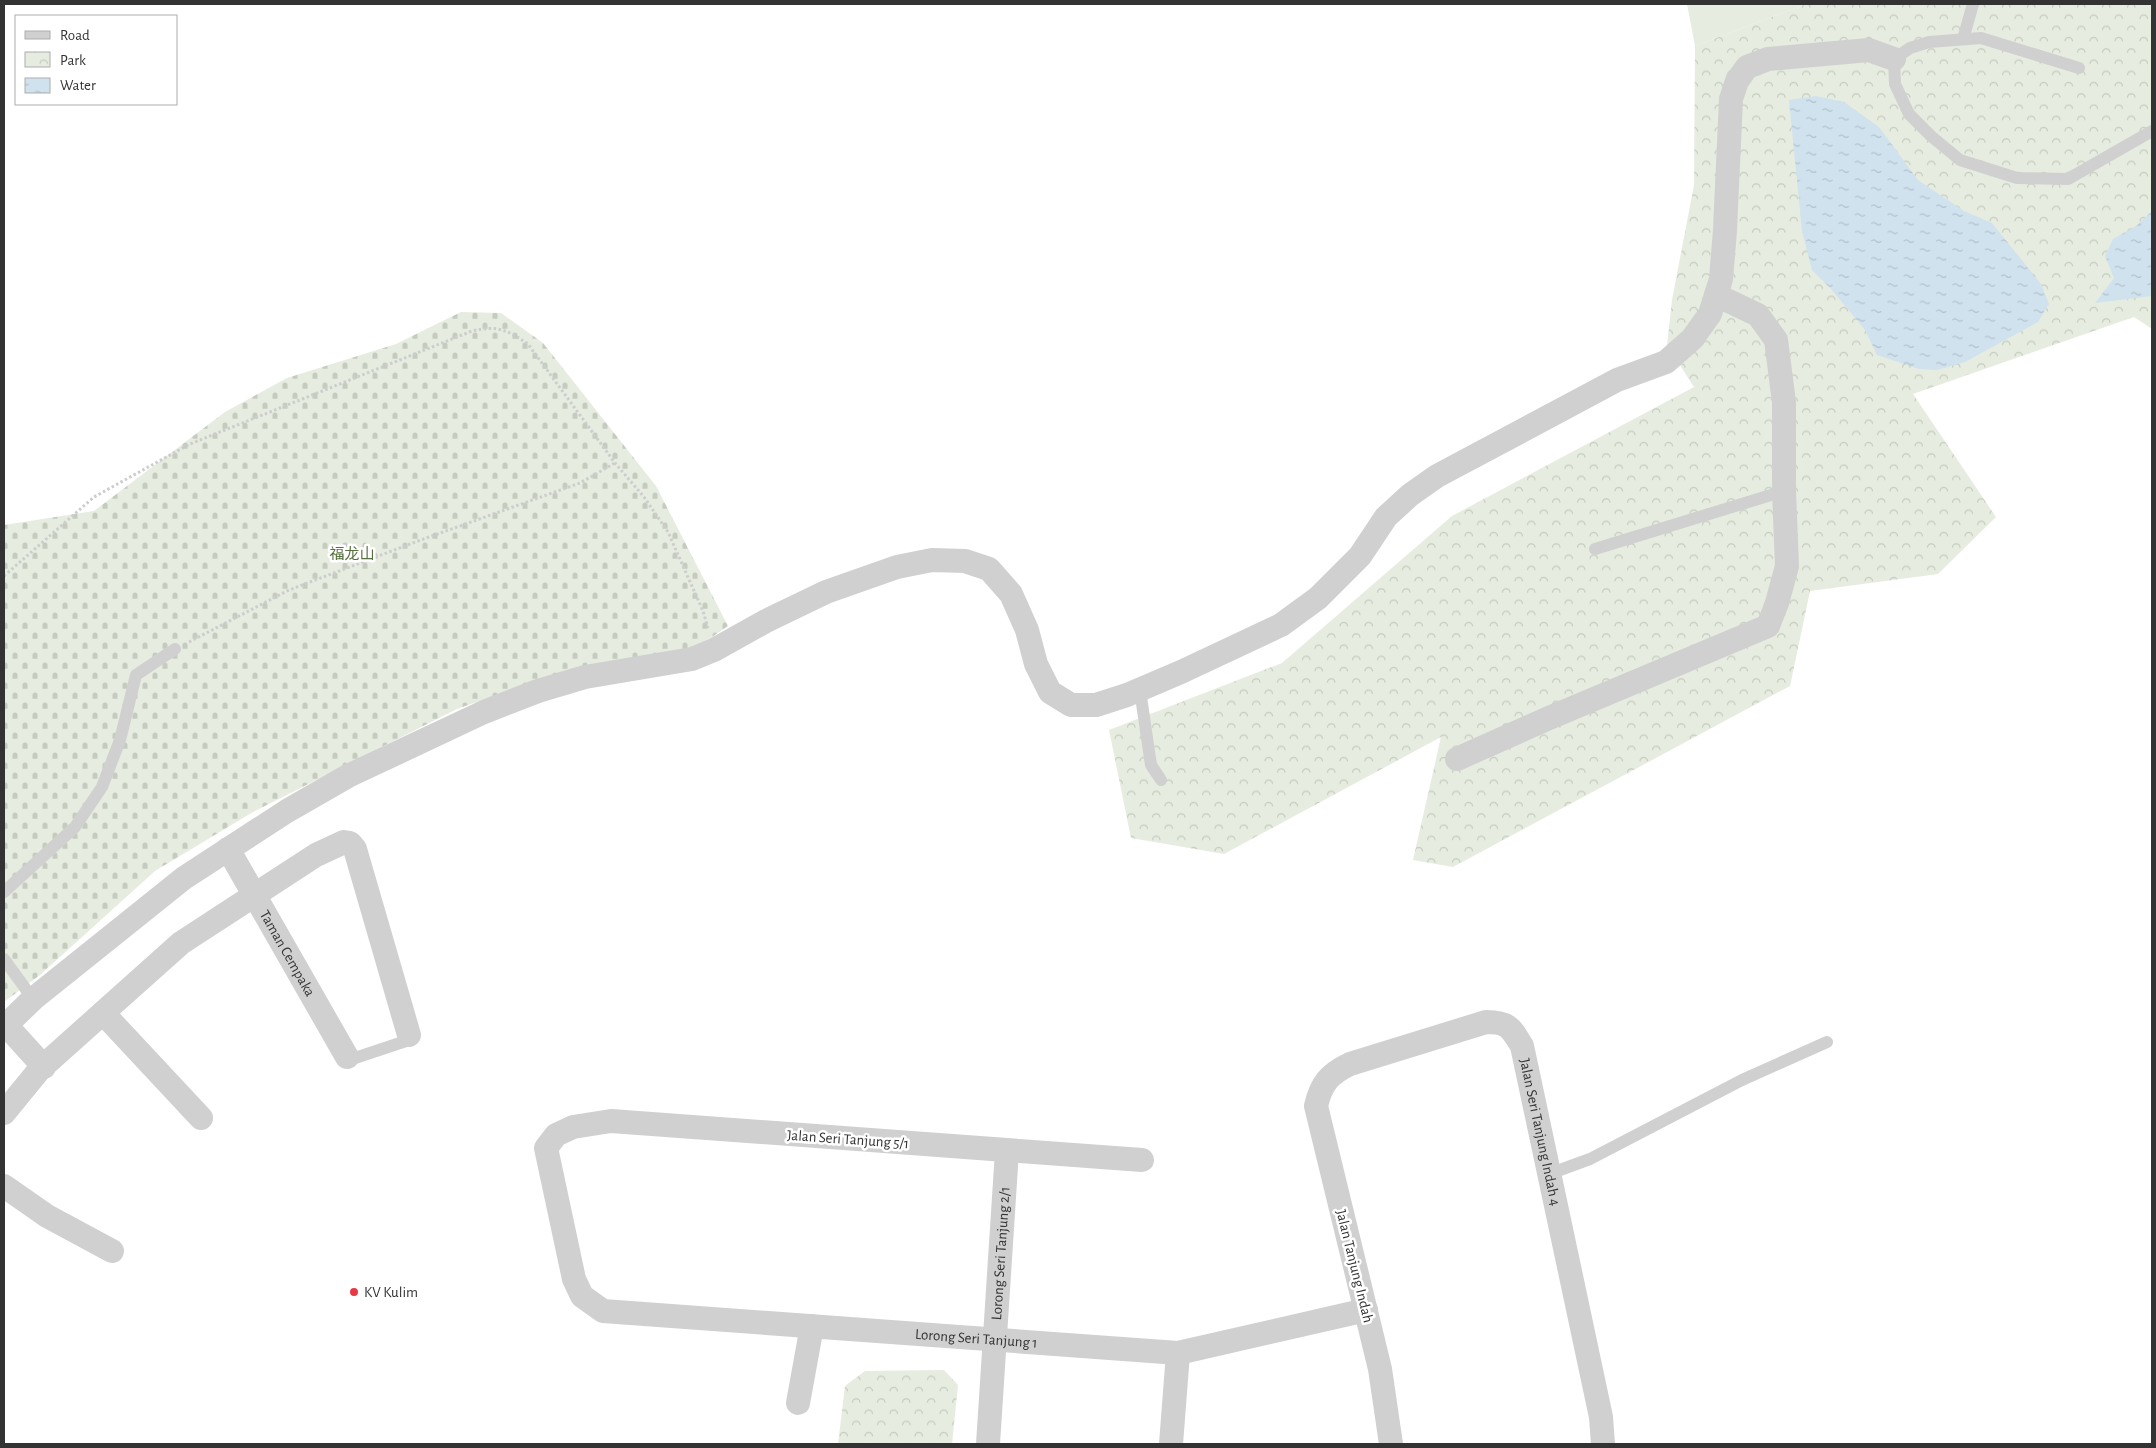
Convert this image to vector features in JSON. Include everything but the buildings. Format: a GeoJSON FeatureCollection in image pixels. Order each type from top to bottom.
{"type":"FeatureCollection","features":[{"type":"Feature","properties":{"kind":"street"},"geometry":{"type":"LineString","coordinates":[[44,1066],[5,1026],[33,999],[184,878],[287,810],[348,776],[484,712],[538,691],[584,677],[692,659],[714,650],[766,621],[826,592],[897,568],[932,560],[965,561],[989,569],[1011,594],[1028,630],[1036,664],[1050,692],[1071,705],[1096,705],[1140,690],[1281,625],[1318,598],[1360,556],[1386,517],[1410,495],[1437,476],[1617,380],[1666,362],[1692,339],[1710,314],[1721,279],[1732,100],[1736,81],[1748,67],[1768,59],[1869,50],[1894,60]]}},
{"type":"Feature","properties":{"kind":"street"},"geometry":{"type":"LineString","coordinates":[[1458,759],[1549,718],[1768,626],[1777,603],[1787,566],[1784,491],[1784,402],[1776,340],[1758,315],[1716,295]]}},
{"type":"Feature","properties":{"kind":"street"},"geometry":{"type":"LineString","coordinates":[[4,1113],[44,1066],[181,943],[254,893],[316,855],[344,842],[350,844],[355,849],[409,1034]]}},
{"type":"Feature","properties":{"kind":"street","name":"Taman Cempaka"},"geometry":{"type":"LineString","coordinates":[[228,849],[347,1056]]}},
{"type":"Feature","properties":{"kind":"street"},"geometry":{"type":"LineString","coordinates":[[103,1013],[201,1118]]}},
{"type":"Feature","properties":{"kind":"street","name":"Jalan Seri Tanjung Indah 4"},"geometry":{"type":"LineString","coordinates":[[1320,1089],[1335,1071],[1350,1064],[1486,1022],[1502,1022],[1512,1029],[1522,1046],[1601,1417],[1603,1444]]}},
{"type":"Feature","properties":{"kind":"street","name":"Jalan Tanjung Indah"},"geometry":{"type":"LineString","coordinates":[[1320,1089],[1316,1106],[1380,1369],[1390,1444]]}},
{"type":"Feature","properties":{"kind":"street","name":"Jalan Seri Tanjung 5/1"},"geometry":{"type":"LineString","coordinates":[[586,1300],[574,1279],[546,1148],[556,1135],[573,1128],[611,1121],[1142,1160]]}},
{"type":"Feature","properties":{"kind":"street","name":"Lorong Seri Tanjung 2/1"},"geometry":{"type":"LineString","coordinates":[[988,1444],[1007,1151]]}},
{"type":"Feature","properties":{"kind":"street"},"geometry":{"type":"LineString","coordinates":[[4,1186],[47,1216],[112,1251]]}},
{"type":"Feature","properties":{"kind":"street","name":"Lorong Seri Tanjung 1"},"geometry":{"type":"LineString","coordinates":[[586,1300],[603,1311],[1178,1353],[1366,1310]]}},
{"type":"Feature","properties":{"kind":"street"},"geometry":{"type":"LineString","coordinates":[[798,1402],[812,1326]]}},
{"type":"Feature","properties":{"kind":"street"},"geometry":{"type":"LineString","coordinates":[[1171,1444],[1178,1353]]}},
{"type":"Feature","properties":{"kind":"lane"},"geometry":{"type":"LineString","coordinates":[[1963,39],[1973,4]]}},
{"type":"Feature","properties":{"kind":"lane"},"geometry":{"type":"LineString","coordinates":[[2079,68],[1981,38],[1929,42],[1910,48],[1894,60],[1895,84],[1909,114],[1931,136],[1960,160],[2017,178],[2068,179],[2152,131]]}},
{"type":"Feature","properties":{"kind":"lane"},"geometry":{"type":"LineString","coordinates":[[1595,549],[1784,491]]}},
{"type":"Feature","properties":{"kind":"lane"},"geometry":{"type":"LineString","coordinates":[[4,892],[76,827],[102,787],[120,740],[136,675],[175,649]]}},
{"type":"Feature","properties":{"kind":"lane"},"geometry":{"type":"LineString","coordinates":[[1140,690],[1151,765],[1161,780]]}},
{"type":"Feature","properties":{"kind":"lane"},"geometry":{"type":"LineString","coordinates":[[4,959],[33,999]]}},
{"type":"Feature","properties":{"kind":"lane"},"geometry":{"type":"LineString","coordinates":[[347,1056],[355,1058],[406,1041],[409,1034]]}},
{"type":"Feature","properties":{"kind":"lane"},"geometry":{"type":"LineString","coordinates":[[1549,1174],[1590,1159],[1742,1080],[1827,1042]]}},
{"type":"Feature","properties":{"kind":"path"},"geometry":{"type":"LineString","coordinates":[[4,576],[94,498],[190,444],[472,331],[490,326],[508,331],[528,344],[615,462],[644,497],[668,532],[703,611],[714,650]]}},
{"type":"Feature","properties":{"kind":"path"},"geometry":{"type":"LineString","coordinates":[[175,649],[289,590],[580,483],[615,462]]}},
{"type":"Feature","properties":{"kind":"green space"},"geometry":{"type":"Polygon","coordinates":[[[1687,4],[1806,4],[1695,46],[1687,4]]]}},
{"type":"Feature","properties":{"kind":"green space"},"geometry":{"type":"Polygon","coordinates":[[[1806,4],[2152,4],[2152,329],[2134,317],[1913,394],[1996,517],[1938,574],[1810,591],[1790,686],[1453,867],[1413,860],[1441,737],[1224,854],[1131,838],[1109,730],[1282,663],[1452,516],[1694,387],[1667,345],[1672,300],[1694,185],[1695,46],[1806,4]]]}},
{"type":"Feature","properties":{"kind":"green space","name":"福龙山"},"geometry":{"type":"Polygon","coordinates":[[[461,312],[501,313],[543,343],[656,486],[728,626],[696,648],[553,675],[457,709],[253,812],[155,871],[40,975],[4,1002],[4,525],[94,511],[225,412],[287,378],[396,344],[461,312]]]}},
{"type":"Feature","properties":{"kind":"green space"},"geometry":{"type":"Polygon","coordinates":[[[944,1370],[958,1385],[952,1444],[838,1444],[845,1386],[865,1371],[944,1370]]]}},
{"type":"Feature","properties":{"kind":"water"},"geometry":{"type":"Polygon","coordinates":[[[1816,96],[1844,102],[1879,127],[1918,180],[1964,211],[1992,223],[2041,284],[2049,304],[2038,322],[1965,362],[1937,370],[1919,369],[1877,355],[1865,330],[1831,289],[1812,270],[1802,231],[1789,100],[1816,96]]]}},
{"type":"Feature","properties":{"kind":"water"},"geometry":{"type":"Polygon","coordinates":[[[2152,211],[2152,296],[2095,303],[2114,278],[2105,256],[2113,239],[2136,226],[2152,211]]]}},
{"type":"Feature","properties":{"kind":"place","name":"KV Kulim"},"geometry":{"type":"Point","coordinates":[354,1292]}}]}
